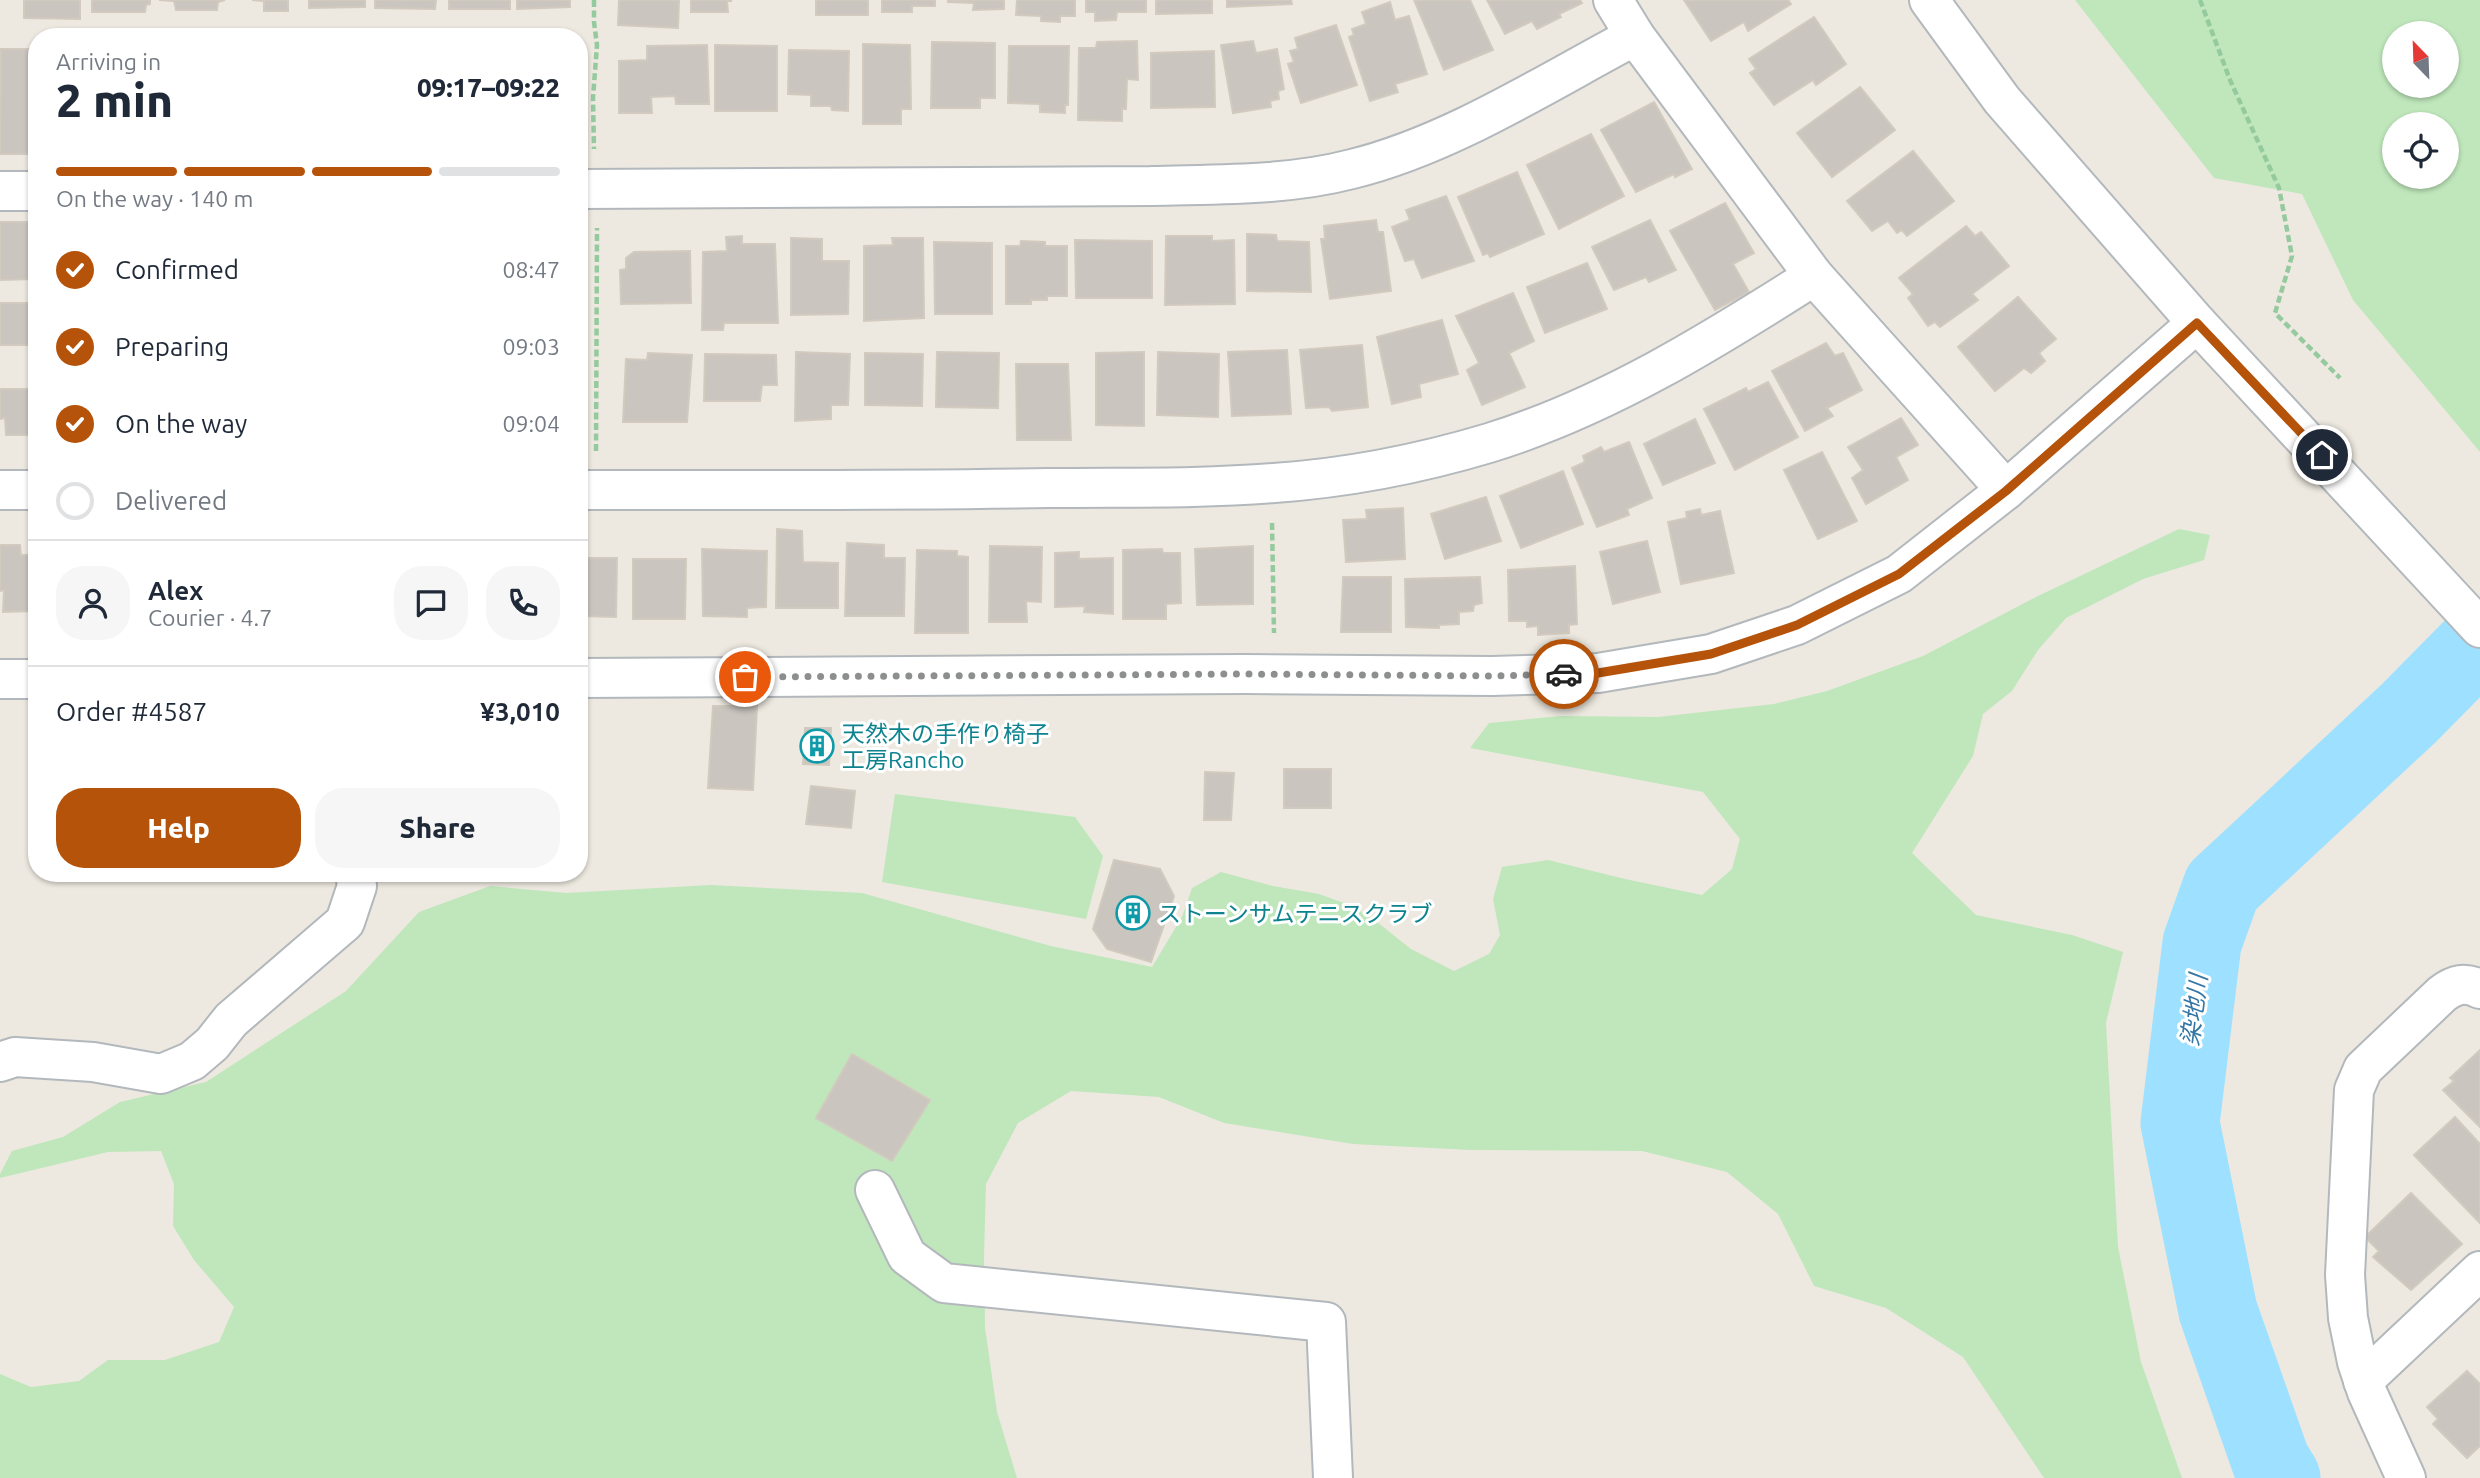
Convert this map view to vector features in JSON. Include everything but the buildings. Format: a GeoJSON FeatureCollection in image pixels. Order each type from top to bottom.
{"type":"FeatureCollection","features":[{"type":"Feature","properties":{"kind":"street"},"geometry":{"type":"LineString","coordinates":[[1613,0],[1635,36],[1814,276],[2006,491]]}},
{"type":"Feature","properties":{"kind":"street"},"geometry":{"type":"LineString","coordinates":[[1929,0],[2002,100],[2197,323],[2393,531],[2480,628]]}},
{"type":"Feature","properties":{"kind":"street"},"geometry":{"type":"LineString","coordinates":[[588,173],[1151,186],[1298,179],[1351,170],[1411,151],[1470,124],[1635,36]]}},
{"type":"Feature","properties":{"kind":"street"},"geometry":{"type":"LineString","coordinates":[[0,191],[28,191]]}},
{"type":"Feature","properties":{"kind":"street"},"geometry":{"type":"LineString","coordinates":[[588,490],[922,490],[1223,486],[1321,479],[1376,470],[1491,442],[1602,398],[1698,347],[1814,276]]}},
{"type":"Feature","properties":{"kind":"street"},"geometry":{"type":"LineString","coordinates":[[588,678],[1230,674],[1492,676],[1598,673],[1711,654],[1797,625],[1899,574],[2006,491],[2197,323]]}},
{"type":"Feature","properties":{"kind":"street"},"geometry":{"type":"LineString","coordinates":[[0,490],[28,490]]}},
{"type":"Feature","properties":{"kind":"street"},"geometry":{"type":"LineString","coordinates":[[0,679],[28,679]]}},
{"type":"Feature","properties":{"kind":"street"},"geometry":{"type":"LineString","coordinates":[[0,1062],[15,1057],[93,1062],[161,1074],[192,1061],[212,1044],[230,1020],[345,922],[356,882]]}},
{"type":"Feature","properties":{"kind":"street"},"geometry":{"type":"LineString","coordinates":[[2406,1478],[2364,1381],[2348,1318],[2345,1283],[2356,1083],[2363,1069],[2451,987],[2463,984],[2480,989]]}},
{"type":"Feature","properties":{"kind":"street"},"geometry":{"type":"LineString","coordinates":[[875,1189],[907,1256],[944,1283],[1326,1322],[1333,1478]]}},
{"type":"Feature","properties":{"kind":"street"},"geometry":{"type":"LineString","coordinates":[[2364,1381],[2480,1270]]}},
{"type":"Feature","properties":{"kind":"path"},"geometry":{"type":"LineString","coordinates":[[588,160],[597,45],[594,0]]}},
{"type":"Feature","properties":{"kind":"path"},"geometry":{"type":"LineString","coordinates":[[2200,0],[2230,80],[2279,188],[2292,256],[2275,313],[2340,378]]}},
{"type":"Feature","properties":{"kind":"path"},"geometry":{"type":"LineString","coordinates":[[596,452],[597,250]]}},
{"type":"Feature","properties":{"kind":"path"},"geometry":{"type":"LineString","coordinates":[[1272,525],[1275,616]]}},
{"type":"Feature","properties":{"kind":"green space"},"geometry":{"type":"Polygon","coordinates":[[[2075,0],[2480,0],[2480,452],[2353,300],[2302,194],[2214,178],[2075,0]]]}},
{"type":"Feature","properties":{"kind":"green space"},"geometry":{"type":"Polygon","coordinates":[[[2179,529],[2210,535],[2204,560],[2143,579],[2066,618],[2038,650],[2012,691],[1983,714],[1973,756],[1912,853],[1976,915],[2072,935],[2123,952],[2106,1023],[2118,1247],[2141,1362],[2182,1478],[2044,1478],[1963,1357],[1886,1308],[1814,1286],[1778,1214],[1727,1172],[1642,1151],[1471,1150],[1353,1144],[1224,1123],[1159,1097],[1071,1091],[1018,1123],[986,1184],[985,1327],[997,1412],[1017,1478],[0,1478],[0,1374],[31,1387],[79,1381],[108,1360],[165,1360],[219,1342],[234,1307],[194,1260],[173,1226],[174,1184],[161,1151],[108,1152],[0,1178],[12,1151],[63,1137],[120,1102],[206,1082],[346,991],[419,912],[490,886],[566,893],[711,885],[862,893],[1051,946],[1152,967],[1182,917],[1192,888],[1221,872],[1273,886],[1319,894],[1352,906],[1411,949],[1454,971],[1489,954],[1500,935],[1493,899],[1502,867],[1548,860],[1702,895],[1732,869],[1740,839],[1703,792],[1470,748],[1489,723],[1561,716],[1658,717],[1774,704],[1827,691],[1923,656],[2038,596],[2179,529]]]}},
{"type":"Feature","properties":{"kind":"green space"},"geometry":{"type":"Polygon","coordinates":[[[895,794],[1075,817],[1103,856],[1086,919],[882,882],[895,794]]]}},
{"type":"Feature","properties":{"kind":"waterway","name":"染地川"},"geometry":{"type":"LineString","coordinates":[[2281,1478],[2271,1462],[2218,1311],[2180,1123],[2202,943],[2222,887],[2409,713],[2480,641]]}},
{"type":"Feature","properties":{"kind":"way so far"},"geometry":{"type":"LineString","coordinates":[[745,677],[1564,674]]}},
{"type":"Feature","properties":{"kind":"place","name":"天然木の手作り椅子 工房Rancho"},"geometry":{"type":"Point","coordinates":[817,746]}},
{"type":"Feature","properties":{"kind":"place","name":"ストーンサムテニスクラブ"},"geometry":{"type":"Point","coordinates":[1133,913]}},
{"type":"Feature","properties":{"kind":"route"},"geometry":{"type":"LineString","coordinates":[[1564,674],[1598,673],[1711,654],[1797,625],[1899,574],[2006,491],[2197,323],[2322,455]]}}]}
